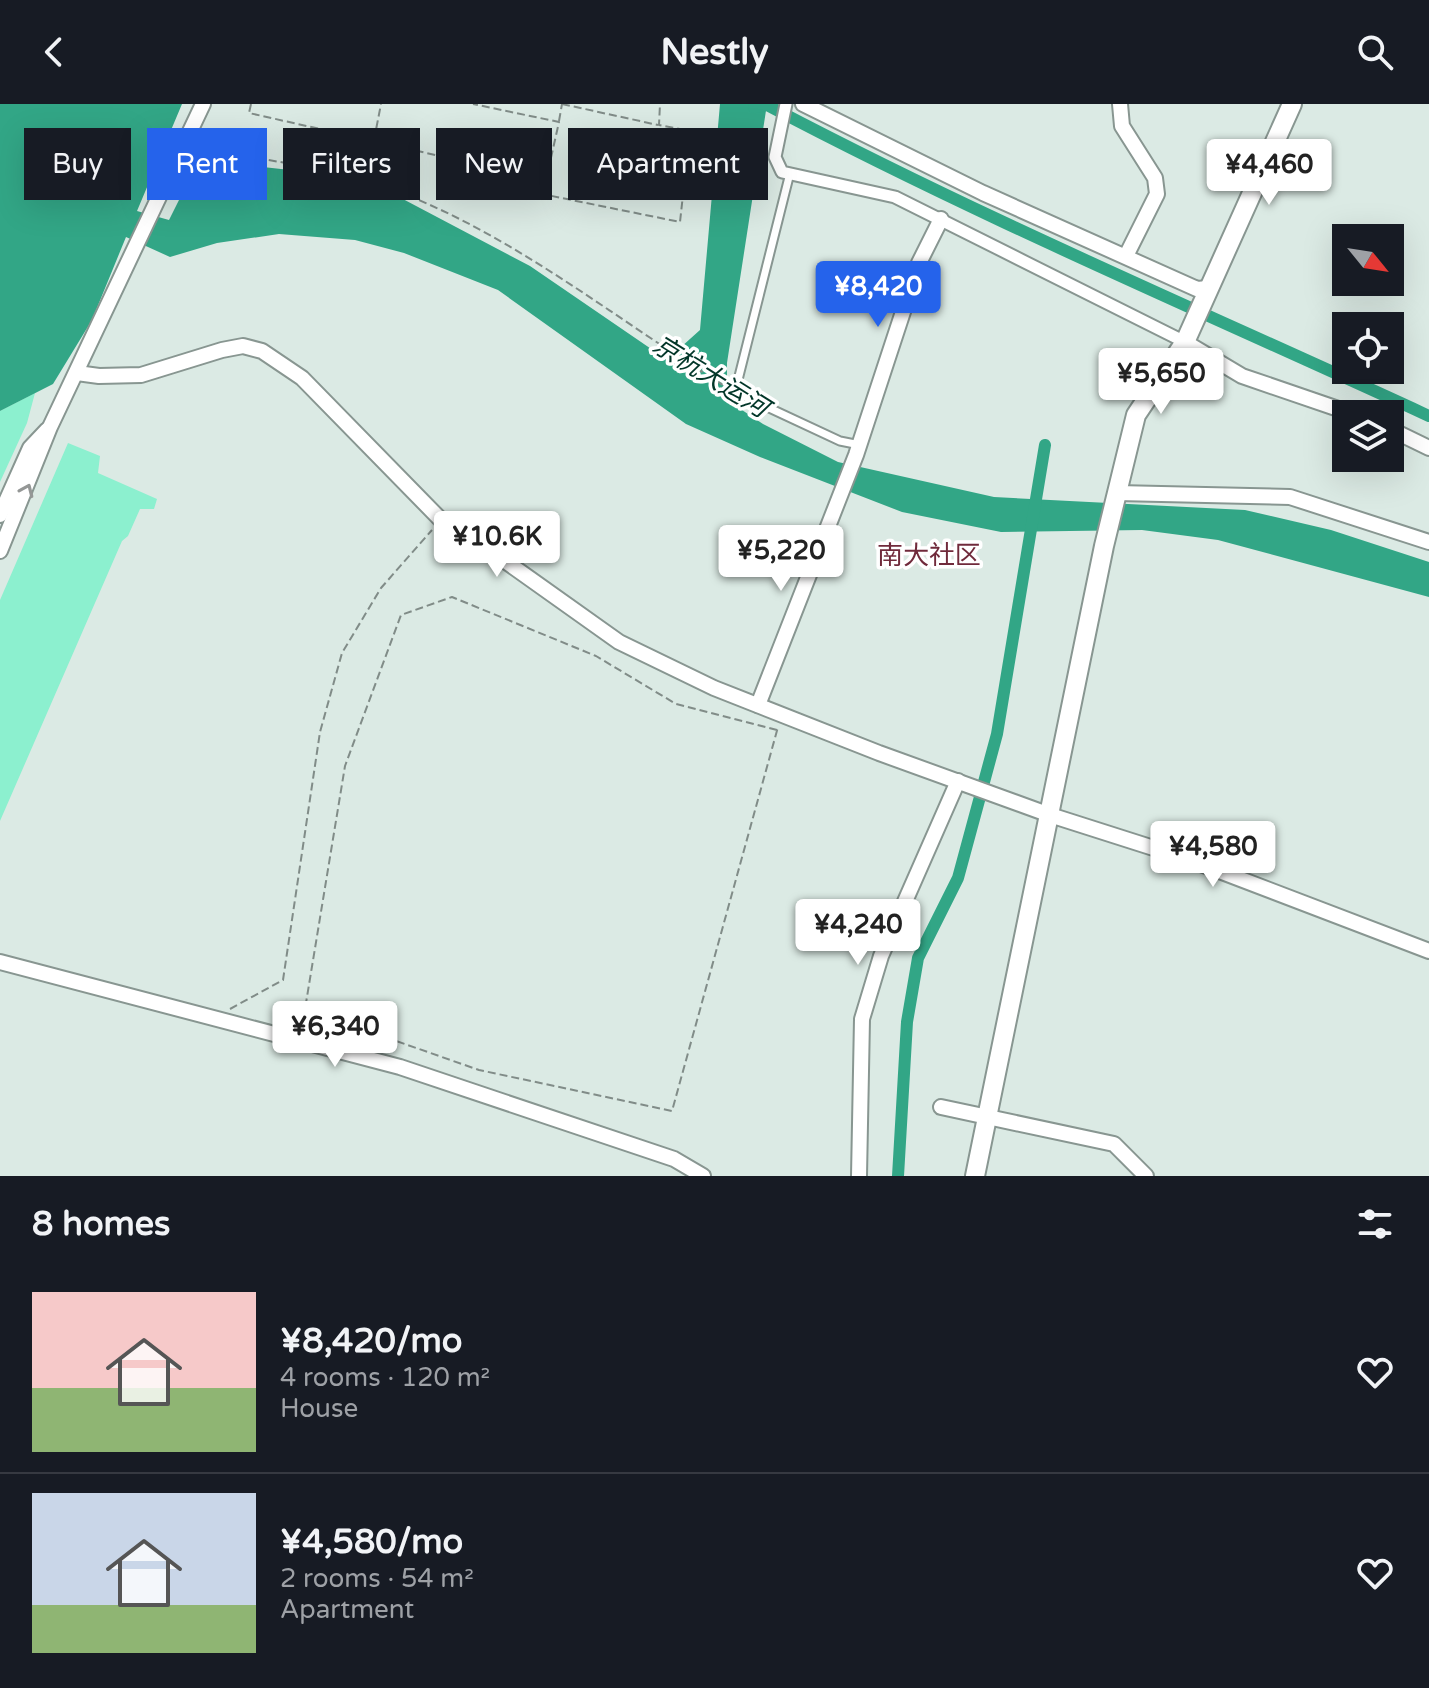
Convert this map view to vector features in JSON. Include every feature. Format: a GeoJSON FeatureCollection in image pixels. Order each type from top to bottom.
{"type":"FeatureCollection","features":[{"type":"Feature","properties":{"kind":"street"},"geometry":{"type":"LineString","coordinates":[[192,128],[203,104]]}},
{"type":"Feature","properties":{"kind":"street"},"geometry":{"type":"LineString","coordinates":[[786,104],[775,157],[782,172],[895,197],[1187,338],[1242,376],[1332,407]]}},
{"type":"Feature","properties":{"kind":"street"},"geometry":{"type":"LineString","coordinates":[[803,104],[983,193],[1197,289],[1207,290]]}},
{"type":"Feature","properties":{"kind":"street"},"geometry":{"type":"LineString","coordinates":[[1120,104],[1122,126],[1155,178],[1157,194],[1126,256]]}},
{"type":"Feature","properties":{"kind":"street"},"geometry":{"type":"LineString","coordinates":[[975,1176],[1104,546],[1136,415],[1187,338],[1292,104]]}},
{"type":"Feature","properties":{"kind":"street"},"geometry":{"type":"LineString","coordinates":[[0,551],[50,427],[158,200]]}},
{"type":"Feature","properties":{"kind":"street"},"geometry":{"type":"LineString","coordinates":[[758,705],[858,450],[919,263],[941,219]]}},
{"type":"Feature","properties":{"kind":"street"},"geometry":{"type":"LineString","coordinates":[[77,373],[141,375],[222,350],[243,346],[262,351],[302,378],[441,520],[477,541],[619,642],[758,705],[959,782],[1188,859],[1429,951]]}},
{"type":"Feature","properties":{"kind":"street"},"geometry":{"type":"LineString","coordinates":[[0,515],[30,448],[50,427]]}},
{"type":"Feature","properties":{"kind":"street"},"geometry":{"type":"LineString","coordinates":[[1404,436],[1429,448]]}},
{"type":"Feature","properties":{"kind":"street"},"geometry":{"type":"LineString","coordinates":[[1117,493],[1290,497],[1429,542]]}},
{"type":"Feature","properties":{"kind":"street"},"geometry":{"type":"LineString","coordinates":[[859,1176],[862,1019],[881,956],[959,782]]}},
{"type":"Feature","properties":{"kind":"street"},"geometry":{"type":"LineString","coordinates":[[0,962],[400,1067],[674,1159],[703,1176]]}},
{"type":"Feature","properties":{"kind":"street"},"geometry":{"type":"LineString","coordinates":[[941,1107],[1114,1144],[1146,1176]]}},
{"type":"Feature","properties":{"kind":"street"},"geometry":{"type":"LineString","coordinates":[[669,1176],[674,1159]]}},
{"type":"Feature","properties":{"kind":"lane"},"geometry":{"type":"LineString","coordinates":[[790,173],[735,392],[858,450]]}},
{"type":"Feature","properties":{"kind":"path"},"geometry":{"type":"LineString","coordinates":[[251,104],[249,113],[316,128]]}},
{"type":"Feature","properties":{"kind":"path"},"geometry":{"type":"LineString","coordinates":[[376,128],[381,104]]}},
{"type":"Feature","properties":{"kind":"path"},"geometry":{"type":"LineString","coordinates":[[473,104],[559,122]]}},
{"type":"Feature","properties":{"kind":"path"},"geometry":{"type":"LineString","coordinates":[[552,153],[562,104],[690,131],[680,222],[552,196]]}},
{"type":"Feature","properties":{"kind":"path"},"geometry":{"type":"LineString","coordinates":[[659,125],[660,104]]}},
{"type":"Feature","properties":{"kind":"path"},"geometry":{"type":"LineString","coordinates":[[267,161],[385,187],[417,200],[530,260],[730,390]]}},
{"type":"Feature","properties":{"kind":"path"},"geometry":{"type":"LineString","coordinates":[[225,1012],[283,980],[320,732],[342,653],[381,588],[441,520]]}},
{"type":"Feature","properties":{"kind":"path"},"geometry":{"type":"LineString","coordinates":[[777,730],[676,704],[596,656],[452,597],[401,615],[345,766],[305,1009],[479,1070],[672,1111],[777,730],[781,714]]}},
{"type":"Feature","properties":{"kind":"shaded area"},"geometry":{"type":"Polygon","coordinates":[[[35,393],[27,423],[0,482],[0,411],[35,393]]]}},
{"type":"Feature","properties":{"kind":"shaded area"},"geometry":{"type":"Polygon","coordinates":[[[68,443],[100,456],[98,473],[157,499],[154,509],[140,509],[128,536],[122,541],[0,821],[0,600],[68,443]]]}},
{"type":"Feature","properties":{"kind":"water","name":"京杭大运河"},"geometry":{"type":"Polygon","coordinates":[[[0,104],[182,104],[172,128],[147,128],[147,187],[137,211],[169,220],[179,200],[267,200],[267,167],[283,169],[283,200],[405,200],[530,266],[660,355],[671,356],[700,330],[712,200],[752,200],[727,363],[727,400],[763,424],[838,462],[994,497],[1245,510],[1331,530],[1429,562],[1429,597],[1218,540],[1142,530],[1001,532],[902,512],[760,457],[686,424],[498,290],[404,253],[355,240],[279,234],[217,243],[170,257],[126,237],[92,320],[53,384],[0,411],[0,104]]]}},
{"type":"Feature","properties":{"kind":"water"},"geometry":{"type":"Polygon","coordinates":[[[720,104],[767,104],[763,128],[718,128],[720,104]]]}},
{"type":"Feature","properties":{"kind":"waterway"},"geometry":{"type":"LineString","coordinates":[[754,107],[767,105],[1013,227],[1429,416]]}},
{"type":"Feature","properties":{"kind":"waterway"},"geometry":{"type":"LineString","coordinates":[[898,1176],[907,1022],[918,958],[958,878],[997,734],[1045,445]]}},
{"type":"Feature","properties":{"kind":"district","name":"南大社区"},"geometry":{"type":"Point","coordinates":[929,555]}}]}
